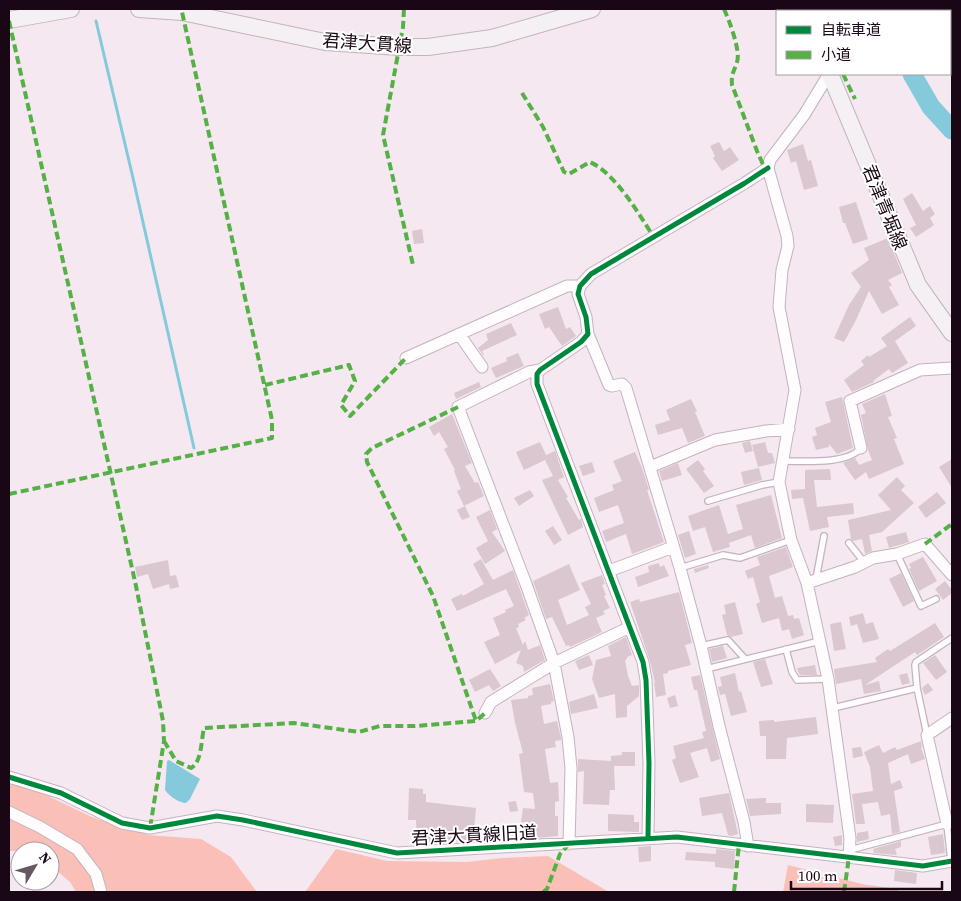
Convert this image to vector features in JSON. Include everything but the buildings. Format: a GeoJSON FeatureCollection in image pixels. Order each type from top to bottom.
{"type":"FeatureCollection","features":[{"type":"Feature","properties":{"kind":"main road"},"geometry":{"type":"LineString","coordinates":[[9,20],[72,9]]}},
{"type":"Feature","properties":{"kind":"main road","name":"君津大貫線"},"geometry":{"type":"LineString","coordinates":[[139,9],[182,10],[325,42],[366,46],[428,47],[492,38],[592,9]]}},
{"type":"Feature","properties":{"kind":"main road","name":"君津青堀線"},"geometry":{"type":"LineString","coordinates":[[830,75],[918,285],[952,332]]}},
{"type":"Feature","properties":{"kind":"street"},"geometry":{"type":"LineString","coordinates":[[829,75],[804,115],[770,160],[768,168],[787,236],[788,246],[782,270],[779,307],[795,390],[779,482],[792,540],[812,581],[832,708],[849,853]]}},
{"type":"Feature","properties":{"kind":"street"},"geometry":{"type":"LineString","coordinates":[[748,846],[744,822],[719,726],[701,646],[680,568],[626,388],[624,384],[612,386],[608,383],[588,334],[586,317],[578,294],[580,286],[591,274],[768,168]]}},
{"type":"Feature","properties":{"kind":"street"},"geometry":{"type":"LineString","coordinates":[[406,358],[567,286],[580,286]]}},
{"type":"Feature","properties":{"kind":"street"},"geometry":{"type":"LineString","coordinates":[[460,334],[482,367]]}},
{"type":"Feature","properties":{"kind":"street"},"geometry":{"type":"LineString","coordinates":[[569,844],[570,760],[568,737],[554,663],[526,584],[458,407],[529,372],[540,370],[581,342],[588,334]]}},
{"type":"Feature","properties":{"kind":"street"},"geometry":{"type":"LineString","coordinates":[[861,448],[850,401],[920,370],[952,368]]}},
{"type":"Feature","properties":{"kind":"street"},"geometry":{"type":"LineString","coordinates":[[540,370],[537,374],[537,384],[643,662],[646,680],[649,764],[648,838]]}},
{"type":"Feature","properties":{"kind":"street"},"geometry":{"type":"LineString","coordinates":[[650,467],[715,440],[788,429]]}},
{"type":"Feature","properties":{"kind":"street"},"geometry":{"type":"LineString","coordinates":[[812,581],[873,558],[897,554],[925,544],[952,575]]}},
{"type":"Feature","properties":{"kind":"street"},"geometry":{"type":"LineString","coordinates":[[609,571],[673,547]]}},
{"type":"Feature","properties":{"kind":"street"},"geometry":{"type":"LineString","coordinates":[[485,713],[491,702],[554,663],[630,627]]}},
{"type":"Feature","properties":{"kind":"street"},"geometry":{"type":"LineString","coordinates":[[949,822],[927,735],[952,718]]}},
{"type":"Feature","properties":{"kind":"street","name":"君津大貫線旧道"},"geometry":{"type":"LineString","coordinates":[[9,777],[61,793],[122,823],[150,828],[217,816],[397,853],[677,837],[748,846],[849,853],[923,866],[952,861]]}},
{"type":"Feature","properties":{"kind":"street"},"geometry":{"type":"LineString","coordinates":[[9,812],[33,823],[77,849],[96,874],[101,892]]}},
{"type":"Feature","properties":{"kind":"lane"},"geometry":{"type":"LineString","coordinates":[[783,461],[815,462],[832,460],[857,453],[861,448]]}},
{"type":"Feature","properties":{"kind":"lane"},"geometry":{"type":"LineString","coordinates":[[708,501],[779,482]]}},
{"type":"Feature","properties":{"kind":"lane"},"geometry":{"type":"LineString","coordinates":[[812,581],[824,536]]}},
{"type":"Feature","properties":{"kind":"lane"},"geometry":{"type":"LineString","coordinates":[[680,568],[723,555],[740,558],[792,540]]}},
{"type":"Feature","properties":{"kind":"lane"},"geometry":{"type":"LineString","coordinates":[[849,543],[864,562]]}},
{"type":"Feature","properties":{"kind":"lane"},"geometry":{"type":"LineString","coordinates":[[897,554],[922,606],[936,600]]}},
{"type":"Feature","properties":{"kind":"lane"},"geometry":{"type":"LineString","coordinates":[[927,735],[916,688],[915,665],[916,662],[952,638]]}},
{"type":"Feature","properties":{"kind":"lane"},"geometry":{"type":"LineString","coordinates":[[701,646],[728,640],[745,659]]}},
{"type":"Feature","properties":{"kind":"lane"},"geometry":{"type":"LineString","coordinates":[[706,669],[820,641]]}},
{"type":"Feature","properties":{"kind":"lane"},"geometry":{"type":"LineString","coordinates":[[786,649],[792,672],[797,680],[828,679]]}},
{"type":"Feature","properties":{"kind":"lane"},"geometry":{"type":"LineString","coordinates":[[832,708],[916,688]]}},
{"type":"Feature","properties":{"kind":"lane"},"geometry":{"type":"LineString","coordinates":[[849,853],[949,822],[952,861]]}},
{"type":"Feature","properties":{"kind":"shaded area"},"geometry":{"type":"Polygon","coordinates":[[[9,783],[29,787],[92,817],[148,835],[201,839],[231,857],[257,892],[76,892],[70,882],[60,874],[60,841],[10,841],[9,851],[9,783]]]}},
{"type":"Feature","properties":{"kind":"shaded area"},"geometry":{"type":"Polygon","coordinates":[[[336,849],[387,861],[467,862],[548,856],[609,892],[305,892],[336,849]]]}},
{"type":"Feature","properties":{"kind":"shaded area"},"geometry":{"type":"Polygon","coordinates":[[[788,865],[862,884],[897,889],[899,892],[783,892],[788,865]]]}},
{"type":"Feature","properties":{"kind":"water"},"geometry":{"type":"Polygon","coordinates":[[[169,760],[200,779],[186,803],[174,799],[165,790],[167,761],[169,760]]]}},
{"type":"Feature","properties":{"kind":"waterway"},"geometry":{"type":"LineString","coordinates":[[96,21],[194,448]]}},
{"type":"Feature","properties":{"kind":"waterway"},"geometry":{"type":"LineString","coordinates":[[913,75],[931,107],[952,130]]}},
{"type":"Feature","properties":{"kind":"marked path"},"geometry":{"type":"LineString","coordinates":[[404,9],[403,27],[383,135],[413,265]]}},
{"type":"Feature","properties":{"kind":"marked path"},"geometry":{"type":"LineString","coordinates":[[724,9],[734,36],[738,57],[732,75],[732,85],[765,169]]}},
{"type":"Feature","properties":{"kind":"marked path"},"geometry":{"type":"LineString","coordinates":[[9,494],[272,438],[272,420],[182,12]]}},
{"type":"Feature","properties":{"kind":"marked path"},"geometry":{"type":"LineString","coordinates":[[9,21],[136,586],[163,721],[164,741],[150,828]]}},
{"type":"Feature","properties":{"kind":"marked path"},"geometry":{"type":"LineString","coordinates":[[843,75],[855,99]]}},
{"type":"Feature","properties":{"kind":"marked path"},"geometry":{"type":"LineString","coordinates":[[522,93],[543,127],[564,172],[569,174],[590,162],[599,167],[626,195],[653,236]]}},
{"type":"Feature","properties":{"kind":"marked path"},"geometry":{"type":"LineString","coordinates":[[265,385],[349,365],[355,381],[341,405],[350,416],[406,358]]}},
{"type":"Feature","properties":{"kind":"marked path"},"geometry":{"type":"LineString","coordinates":[[458,407],[372,448],[366,454],[367,462],[433,596],[476,721]]}},
{"type":"Feature","properties":{"kind":"marked path"},"geometry":{"type":"LineString","coordinates":[[925,544],[952,524]]}},
{"type":"Feature","properties":{"kind":"marked path"},"geometry":{"type":"LineString","coordinates":[[164,741],[176,761],[191,768],[195,765],[199,756],[204,728],[294,723],[359,732],[380,726],[415,726],[476,721],[485,713]]}},
{"type":"Feature","properties":{"kind":"marked path"},"geometry":{"type":"LineString","coordinates":[[543,892],[547,889],[560,854],[569,844]]}},
{"type":"Feature","properties":{"kind":"marked path"},"geometry":{"type":"LineString","coordinates":[[734,892],[739,844]]}},
{"type":"Feature","properties":{"kind":"marked path"},"geometry":{"type":"LineString","coordinates":[[844,892],[849,857]]}},
{"type":"Feature","properties":{"kind":"cycle path"},"geometry":{"type":"LineString","coordinates":[[648,838],[649,763],[646,680],[643,662],[537,384],[537,374],[581,342],[588,334],[586,317],[578,294],[580,286],[591,274],[768,168]]}},
{"type":"Feature","properties":{"kind":"cycle path"},"geometry":{"type":"LineString","coordinates":[[9,777],[61,793],[122,823],[150,828],[217,816],[397,853],[677,837],[923,866],[952,861]]}}]}
